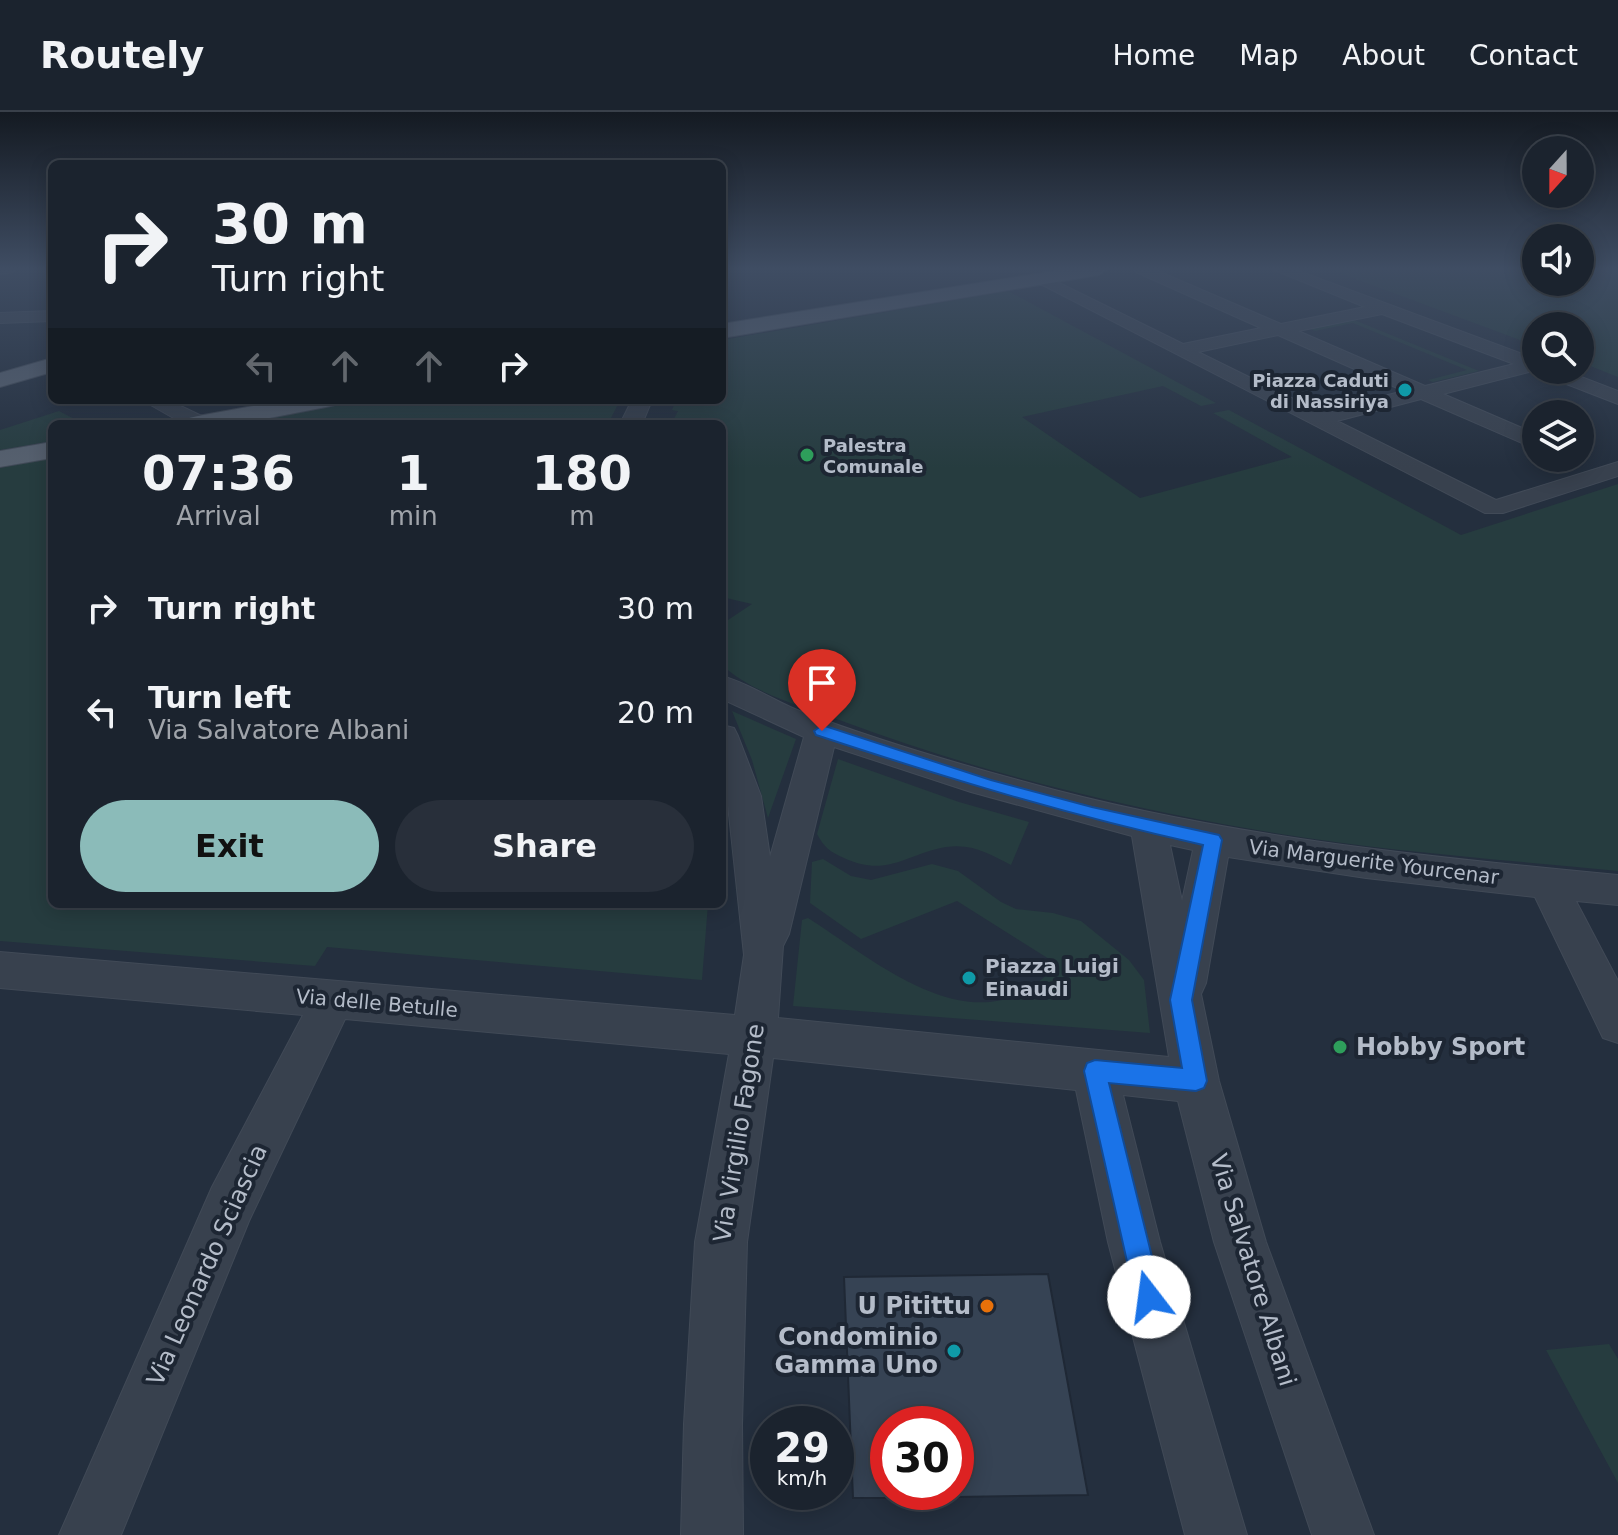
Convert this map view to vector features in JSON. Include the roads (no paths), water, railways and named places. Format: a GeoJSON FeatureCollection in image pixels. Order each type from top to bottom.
{"type":"FeatureCollection","features":[{"type":"Feature","properties":{"kind":"main road"},"geometry":{"type":"LineString","coordinates":[[0,380],[48,366]]}},
{"type":"Feature","properties":{"kind":"main road"},"geometry":{"type":"LineString","coordinates":[[220,420],[305,404]]}},
{"type":"Feature","properties":{"kind":"main road"},"geometry":{"type":"LineString","coordinates":[[0,459],[48,451]]}},
{"type":"Feature","properties":{"kind":"street"},"geometry":{"type":"LineString","coordinates":[[1152,335],[1494,508],[1601,465]]}},
{"type":"Feature","properties":{"kind":"street"},"geometry":{"type":"LineString","coordinates":[[1181,350],[1251,335]]}},
{"type":"Feature","properties":{"kind":"street"},"geometry":{"type":"LineString","coordinates":[[1304,335],[1522,435]]}},
{"type":"Feature","properties":{"kind":"street"},"geometry":{"type":"LineString","coordinates":[[1456,335],[1522,361]]}},
{"type":"Feature","properties":{"kind":"street"},"geometry":{"type":"LineString","coordinates":[[1318,419],[1522,371]]}},
{"type":"Feature","properties":{"kind":"street"},"geometry":{"type":"LineString","coordinates":[[1582,384],[1618,398]]}},
{"type":"Feature","properties":{"kind":"street"},"geometry":{"type":"LineString","coordinates":[[1430,391],[1522,427]]}},
{"type":"Feature","properties":{"kind":"street"},"geometry":{"type":"LineString","coordinates":[[160,404],[191,420]]}},
{"type":"Feature","properties":{"kind":"street","name":"Via Marguerite Yourcenar"},"geometry":{"type":"LineString","coordinates":[[726,688],[765,709],[822,731],[988,785],[1148,826],[1213,840],[1334,859],[1618,890]]}},
{"type":"Feature","properties":{"kind":"street"},"geometry":{"type":"LineString","coordinates":[[764,955],[822,731]]}},
{"type":"Feature","properties":{"kind":"street","name":"Via Virgilio Fagone"},"geometry":{"type":"LineString","coordinates":[[712,1535],[713,1424],[721,1242],[764,955],[744,796],[726,747]]}},
{"type":"Feature","properties":{"kind":"street","name":"Via Salvatore Albani"},"geometry":{"type":"LineString","coordinates":[[1148,826],[1196,1081],[1244,1256],[1343,1535]]}},
{"type":"Feature","properties":{"kind":"street"},"geometry":{"type":"LineString","coordinates":[[1181,1000],[1213,840]]}},
{"type":"Feature","properties":{"kind":"street"},"geometry":{"type":"LineString","coordinates":[[1547,883],[1618,1024]]}},
{"type":"Feature","properties":{"kind":"street","name":"Via delle Betulle"},"geometry":{"type":"LineString","coordinates":[[0,970],[754,1036],[1196,1081]]}},
{"type":"Feature","properties":{"kind":"street","name":"Via Leonardo Sciascia"},"geometry":{"type":"LineString","coordinates":[[90,1535],[230,1205],[333,1000]]}},
{"type":"Feature","properties":{"kind":"street"},"geometry":{"type":"LineString","coordinates":[[1095,1071],[1134,1242],[1216,1535]]}},
{"type":"Feature","properties":{"kind":"place","name":"Piazza Caduti di Nassiriya"},"geometry":{"type":"Point","coordinates":[1405,390]}},
{"type":"Feature","properties":{"kind":"place","name":"Palestra Comunale"},"geometry":{"type":"Point","coordinates":[807,455]}},
{"type":"Feature","properties":{"kind":"place","name":"Piazza Luigi Einaudi"},"geometry":{"type":"Point","coordinates":[969,978]}},
{"type":"Feature","properties":{"kind":"place","name":"Hobby Sport"},"geometry":{"type":"Point","coordinates":[1340,1047]}},
{"type":"Feature","properties":{"kind":"place","name":"U Pitittu"},"geometry":{"type":"Point","coordinates":[987,1306]}},
{"type":"Feature","properties":{"kind":"place","name":"Condominio Gamma Uno"},"geometry":{"type":"Point","coordinates":[954,1351]}}]}
